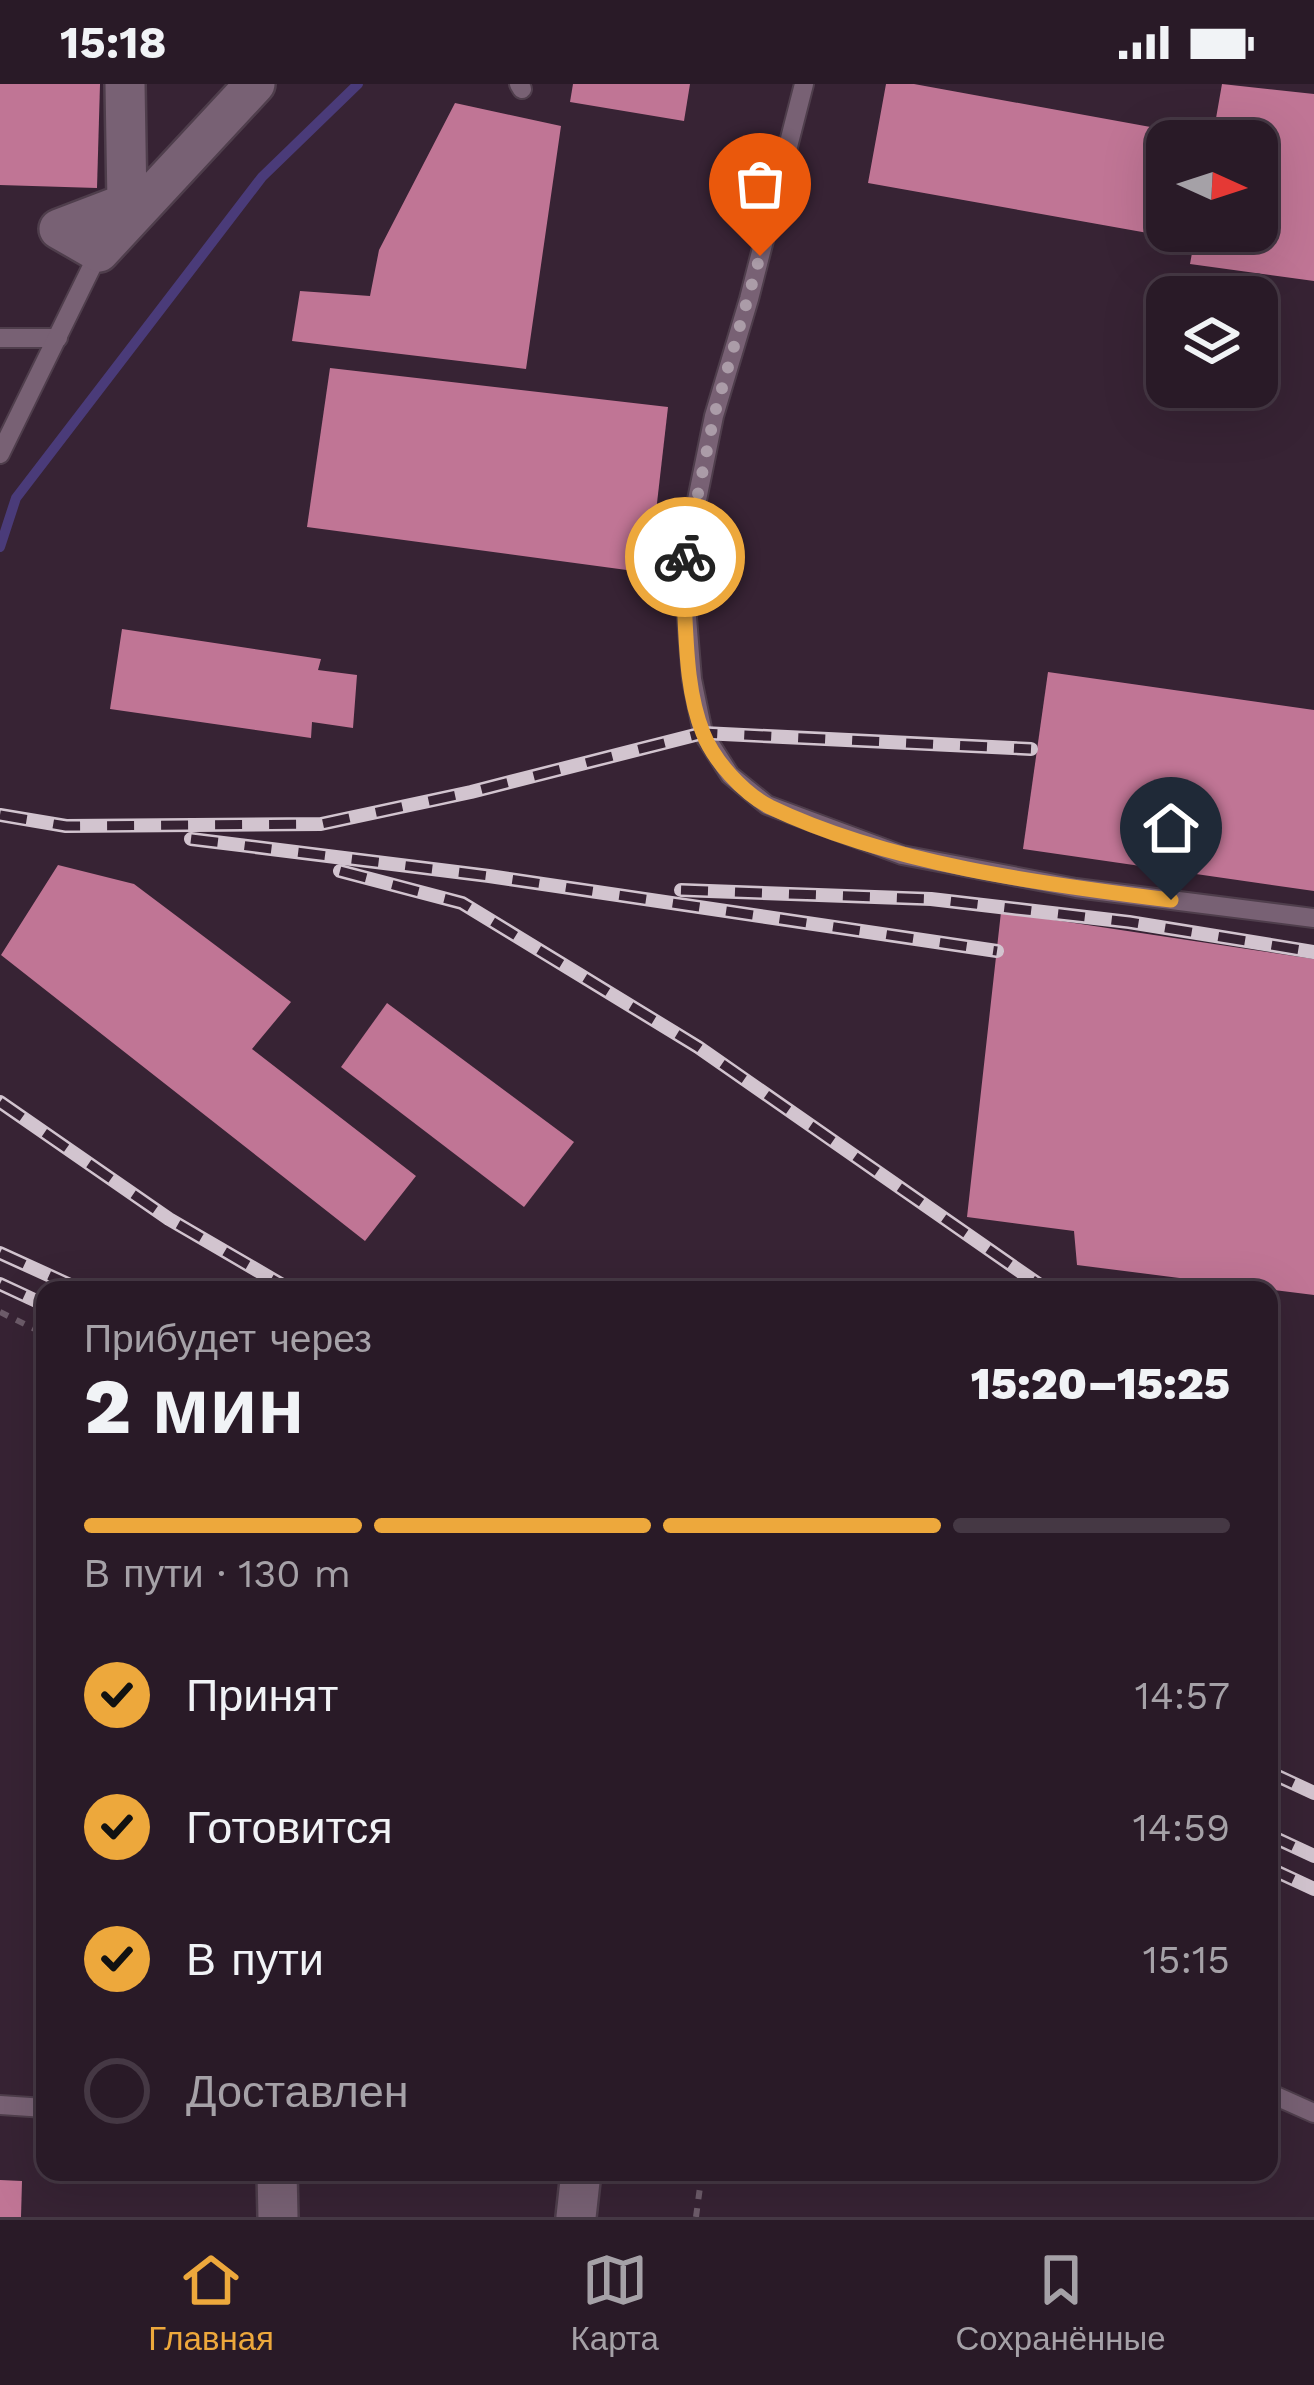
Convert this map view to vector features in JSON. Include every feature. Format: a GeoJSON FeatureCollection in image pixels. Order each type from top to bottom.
{"type":"FeatureCollection","features":[{"type":"Feature","properties":{"kind":"street"},"geometry":{"type":"LineString","coordinates":[[125,84],[127,202],[59,229],[99,252],[254,84]]}},
{"type":"Feature","properties":{"kind":"street"},"geometry":{"type":"LineString","coordinates":[[277,2181],[278,2217]]}},
{"type":"Feature","properties":{"kind":"street"},"geometry":{"type":"LineString","coordinates":[[576,2217],[579,2181]]}},
{"type":"Feature","properties":{"kind":"lane"},"geometry":{"type":"LineString","coordinates":[[804,84],[714,416],[682,569],[692,679],[703,733],[730,775],[766,805],[902,855],[1076,888],[1314,918]]}},
{"type":"Feature","properties":{"kind":"lane"},"geometry":{"type":"LineString","coordinates":[[0,454],[99,252]]}},
{"type":"Feature","properties":{"kind":"lane"},"geometry":{"type":"LineString","coordinates":[[0,338],[57,338]]}},
{"type":"Feature","properties":{"kind":"lane"},"geometry":{"type":"LineString","coordinates":[[1278,2097],[1314,2113]]}},
{"type":"Feature","properties":{"kind":"lane"},"geometry":{"type":"LineString","coordinates":[[0,2105],[36,2107]]}},
{"type":"Feature","properties":{"kind":"path"},"geometry":{"type":"LineString","coordinates":[[0,1312],[36,1330]]}},
{"type":"Feature","properties":{"kind":"path"},"geometry":{"type":"LineString","coordinates":[[696,2217],[701,2181]]}},
{"type":"Feature","properties":{"kind":"building"},"geometry":{"type":"Polygon","coordinates":[[[0,84],[100,84],[97,188],[0,185],[0,84]]]}},
{"type":"Feature","properties":{"kind":"building"},"geometry":{"type":"Polygon","coordinates":[[[573,84],[690,84],[684,121],[570,102],[573,84]]]}},
{"type":"Feature","properties":{"kind":"building"},"geometry":{"type":"Polygon","coordinates":[[[886,84],[914,84],[1146,126],[1146,233],[868,183],[886,84]]]}},
{"type":"Feature","properties":{"kind":"building"},"geometry":{"type":"Polygon","coordinates":[[[1222,84],[1314,94],[1314,281],[1190,264],[1192,252],[1278,252],[1278,120],[1216,120],[1222,84]]]}},
{"type":"Feature","properties":{"kind":"building"},"geometry":{"type":"Polygon","coordinates":[[[455,103],[561,126],[526,369],[292,341],[300,291],[370,296],[379,250],[455,103]]]}},
{"type":"Feature","properties":{"kind":"building"},"geometry":{"type":"Polygon","coordinates":[[[330,368],[668,407],[649,573],[307,527],[330,368]]]}},
{"type":"Feature","properties":{"kind":"building"},"geometry":{"type":"Polygon","coordinates":[[[122,629],[321,659],[318,670],[357,675],[353,728],[312,722],[311,738],[110,709],[122,629]]]}},
{"type":"Feature","properties":{"kind":"building"},"geometry":{"type":"Polygon","coordinates":[[[1048,672],[1314,710],[1314,891],[1023,849],[1048,672]]]}},
{"type":"Feature","properties":{"kind":"building"},"geometry":{"type":"Polygon","coordinates":[[[58,865],[134,884],[291,1002],[252,1049],[416,1176],[365,1241],[1,955],[58,865]]]}},
{"type":"Feature","properties":{"kind":"building"},"geometry":{"type":"Polygon","coordinates":[[[1001,912],[1314,959],[1314,1295],[1278,1290],[1278,1281],[1203,1281],[1077,1265],[1074,1231],[967,1217],[1001,912]]]}},
{"type":"Feature","properties":{"kind":"building"},"geometry":{"type":"Polygon","coordinates":[[[387,1003],[574,1142],[524,1207],[341,1067],[387,1003]]]}},
{"type":"Feature","properties":{"kind":"building"},"geometry":{"type":"Polygon","coordinates":[[[0,2180],[22,2181],[21,2217],[0,2217],[0,2180]]]}},
{"type":"Feature","properties":{"kind":"waterway"},"geometry":{"type":"LineString","coordinates":[[0,547],[16,498],[262,177],[358,84]]}},
{"type":"Feature","properties":{"kind":"railway"},"geometry":{"type":"LineString","coordinates":[[0,815],[66,826],[321,824],[471,792],[703,733],[1031,749]]}},
{"type":"Feature","properties":{"kind":"railway"},"geometry":{"type":"LineString","coordinates":[[191,839],[489,876],[997,951]]}},
{"type":"Feature","properties":{"kind":"railway"},"geometry":{"type":"LineString","coordinates":[[340,871],[462,903],[698,1047],[1034,1281]]}},
{"type":"Feature","properties":{"kind":"railway"},"geometry":{"type":"LineString","coordinates":[[681,890],[931,899],[1129,922],[1314,952]]}},
{"type":"Feature","properties":{"kind":"railway"},"geometry":{"type":"LineString","coordinates":[[0,1102],[169,1219],[276,1281]]}},
{"type":"Feature","properties":{"kind":"railway"},"geometry":{"type":"LineString","coordinates":[[0,1253],[61,1281]]}},
{"type":"Feature","properties":{"kind":"railway"},"geometry":{"type":"LineString","coordinates":[[0,1284],[36,1301]]}},
{"type":"Feature","properties":{"kind":"railway"},"geometry":{"type":"LineString","coordinates":[[1278,1776],[1314,1793]]}},
{"type":"Feature","properties":{"kind":"railway"},"geometry":{"type":"LineString","coordinates":[[1278,1839],[1314,1856]]}},
{"type":"Feature","properties":{"kind":"railway"},"geometry":{"type":"LineString","coordinates":[[1278,1872],[1314,1889]]}},
{"type":"Feature","properties":{"kind":"way so far"},"geometry":{"type":"LineString","coordinates":[[685,557],[714,416],[760,256]]}},
{"type":"Feature","properties":{"kind":"route"},"geometry":{"type":"LineString","coordinates":[[685,557],[682,569],[692,679],[703,733],[730,775],[766,805],[902,855],[1076,888],[1171,900]]}}]}
